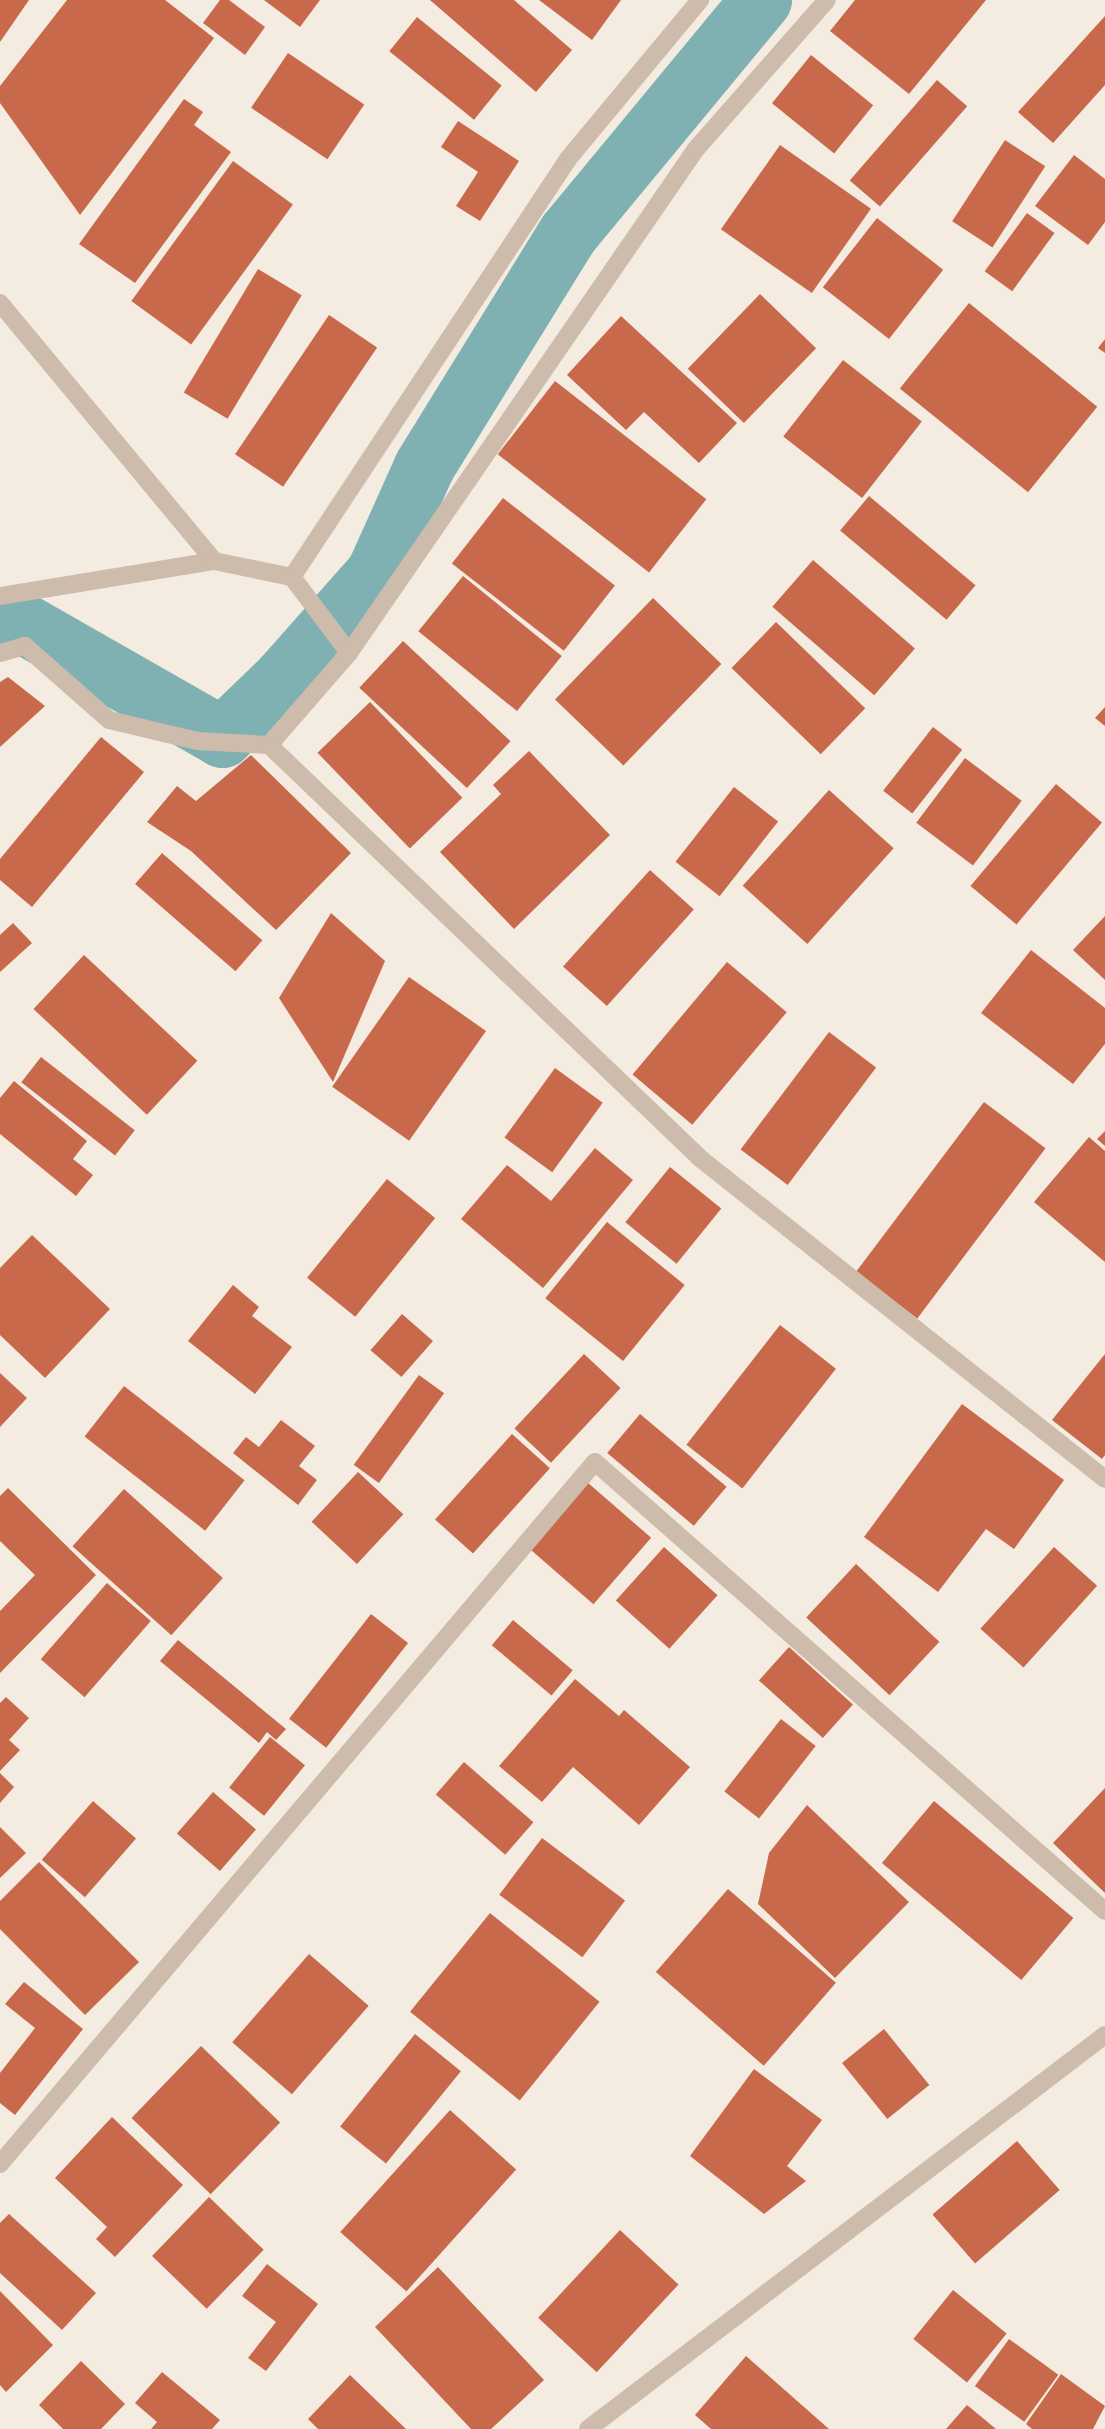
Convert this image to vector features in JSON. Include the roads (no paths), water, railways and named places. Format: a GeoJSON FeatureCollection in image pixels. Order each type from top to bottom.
{"type":"FeatureCollection","features":[{"type":"Feature","properties":{"kind":"street"},"geometry":{"type":"LineString","coordinates":[[292,577],[568,159],[700,0]]}},
{"type":"Feature","properties":{"kind":"street"},"geometry":{"type":"LineString","coordinates":[[269,745],[349,653],[696,149],[827,0]]}},
{"type":"Feature","properties":{"kind":"street"},"geometry":{"type":"LineString","coordinates":[[0,303],[214,562]]}},
{"type":"Feature","properties":{"kind":"street"},"geometry":{"type":"LineString","coordinates":[[0,596],[214,562],[292,577],[349,653]]}},
{"type":"Feature","properties":{"kind":"street"},"geometry":{"type":"LineString","coordinates":[[0,653],[25,646],[109,720],[197,741],[269,745],[701,1159],[1105,1479]]}},
{"type":"Feature","properties":{"kind":"street"},"geometry":{"type":"LineString","coordinates":[[0,2164],[595,1462],[608,1469],[1105,1911]]}},
{"type":"Feature","properties":{"kind":"street"},"geometry":{"type":"LineString","coordinates":[[588,2429],[1105,2035]]}},
{"type":"Feature","properties":{"kind":"waterway"},"geometry":{"type":"LineString","coordinates":[[0,627],[19,621],[222,737],[283,678],[376,573],[424,466],[568,233],[761,0]]}}]}
